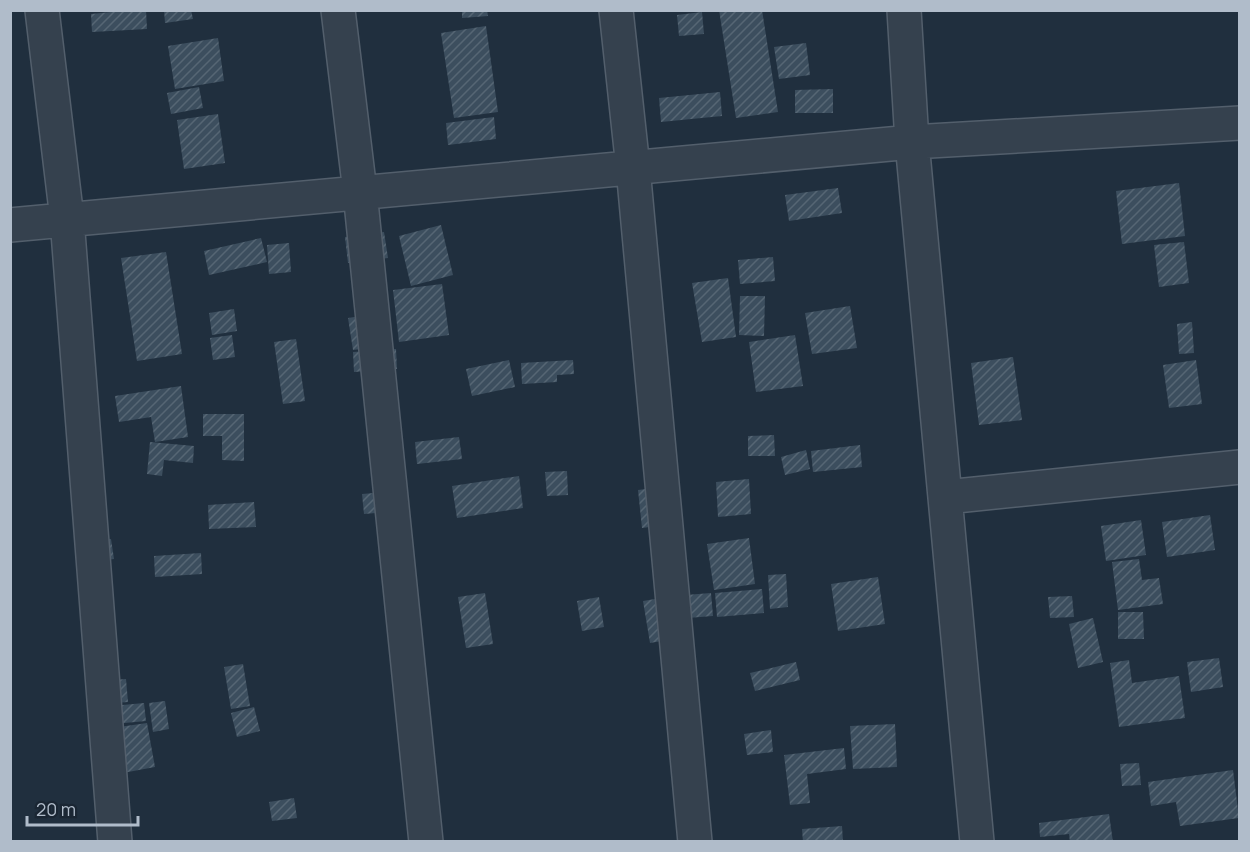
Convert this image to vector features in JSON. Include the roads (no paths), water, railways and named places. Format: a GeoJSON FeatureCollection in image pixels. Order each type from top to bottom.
{"type":"FeatureCollection","features":[{"type":"Feature","properties":{"kind":"street"},"geometry":{"type":"LineString","coordinates":[[42,10],[67,219],[115,842]]}},
{"type":"Feature","properties":{"kind":"street"},"geometry":{"type":"LineString","coordinates":[[338,10],[360,192],[426,842]]}},
{"type":"Feature","properties":{"kind":"street"},"geometry":{"type":"LineString","coordinates":[[616,10],[633,168],[695,842]]}},
{"type":"Feature","properties":{"kind":"street"},"geometry":{"type":"LineString","coordinates":[[904,10],[912,142],[977,842]]}},
{"type":"Feature","properties":{"kind":"street"},"geometry":{"type":"LineString","coordinates":[[10,225],[912,142],[1239,123]]}},
{"type":"Feature","properties":{"kind":"street"},"geometry":{"type":"LineString","coordinates":[[946,497],[1239,467]]}}]}
